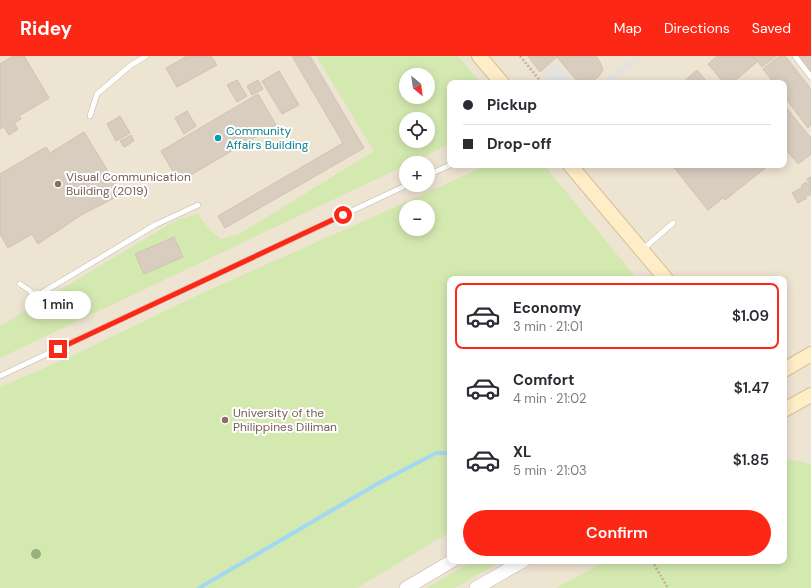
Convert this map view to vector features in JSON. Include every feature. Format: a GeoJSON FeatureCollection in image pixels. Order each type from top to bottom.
{"type":"FeatureCollection","features":[{"type":"Feature","properties":{"kind":"main road"},"geometry":{"type":"LineString","coordinates":[[479,56],[499,80]]}},
{"type":"Feature","properties":{"kind":"main road"},"geometry":{"type":"LineString","coordinates":[[573,168],[664,276]]}},
{"type":"Feature","properties":{"kind":"main road"},"geometry":{"type":"LineString","coordinates":[[787,368],[811,354]]}},
{"type":"Feature","properties":{"kind":"main road"},"geometry":{"type":"LineString","coordinates":[[787,408],[811,396]]}},
{"type":"Feature","properties":{"kind":"street"},"geometry":{"type":"LineString","coordinates":[[406,588],[447,564]]}},
{"type":"Feature","properties":{"kind":"street"},"geometry":{"type":"LineString","coordinates":[[476,588],[518,564]]}},
{"type":"Feature","properties":{"kind":"lane"},"geometry":{"type":"LineString","coordinates":[[90,116],[97,94],[130,65],[146,56]]}},
{"type":"Feature","properties":{"kind":"lane"},"geometry":{"type":"LineString","coordinates":[[795,56],[811,77]]}},
{"type":"Feature","properties":{"kind":"lane"},"geometry":{"type":"LineString","coordinates":[[435,172],[447,166]]}},
{"type":"Feature","properties":{"kind":"lane"},"geometry":{"type":"LineString","coordinates":[[0,376],[399,189]]}},
{"type":"Feature","properties":{"kind":"lane"},"geometry":{"type":"LineString","coordinates":[[20,284],[30,290],[35,297],[155,225],[198,205]]}},
{"type":"Feature","properties":{"kind":"lane"},"geometry":{"type":"LineString","coordinates":[[642,250],[673,223]]}},
{"type":"Feature","properties":{"kind":"path"},"geometry":{"type":"LineString","coordinates":[[520,56],[540,80]]}},
{"type":"Feature","properties":{"kind":"path"},"geometry":{"type":"LineString","coordinates":[[654,564],[668,588]]}},
{"type":"Feature","properties":{"kind":"shaded area","name":"University of the Philippines Diliman"},"geometry":{"type":"Polygon","coordinates":[[[0,56],[811,56],[811,588],[0,588],[0,56]]]}},
{"type":"Feature","properties":{"kind":"shaded area"},"geometry":{"type":"Polygon","coordinates":[[[634,56],[644,56],[614,80],[605,80],[634,56]]]}},
{"type":"Feature","properties":{"kind":"shaded area"},"geometry":{"type":"Polygon","coordinates":[[[556,62],[571,80],[548,80],[542,74],[556,62]]]}},
{"type":"Feature","properties":{"kind":"green space"},"geometry":{"type":"Polygon","coordinates":[[[316,56],[458,56],[478,80],[447,80],[447,145],[425,156],[399,156],[399,168],[0,358],[0,326],[178,219],[198,214],[210,230],[221,239],[239,234],[374,151],[316,56]]]}},
{"type":"Feature","properties":{"kind":"green space"},"geometry":{"type":"Polygon","coordinates":[[[480,168],[546,168],[635,276],[447,276],[447,534],[357,588],[0,588],[0,387],[72,356],[200,294],[399,205],[399,236],[435,236],[435,200],[411,200],[428,192],[435,192],[435,189],[480,168]]]}},
{"type":"Feature","properties":{"kind":"green space"},"geometry":{"type":"Polygon","coordinates":[[[794,460],[811,464],[811,588],[556,588],[600,564],[787,564],[787,461],[794,460]]]}},
{"type":"Feature","properties":{"kind":"green space"},"geometry":{"type":"Polygon","coordinates":[[[468,564],[497,564],[455,588],[426,588],[468,564]]]}},
{"type":"Feature","properties":{"kind":"building"},"geometry":{"type":"Polygon","coordinates":[[[13,56],[24,56],[49,98],[19,116],[21,119],[14,123],[18,129],[9,135],[4,127],[0,129],[0,64],[13,56]]]}},
{"type":"Feature","properties":{"kind":"building"},"geometry":{"type":"Polygon","coordinates":[[[187,56],[211,56],[217,65],[177,87],[166,68],[187,56]]]}},
{"type":"Feature","properties":{"kind":"building"},"geometry":{"type":"Polygon","coordinates":[[[292,56],[310,56],[364,148],[225,228],[218,216],[343,143],[292,56]]]}},
{"type":"Feature","properties":{"kind":"building"},"geometry":{"type":"Polygon","coordinates":[[[528,56],[596,56],[603,70],[594,80],[576,80],[557,57],[540,72],[528,56]]]}},
{"type":"Feature","properties":{"kind":"building"},"geometry":{"type":"Polygon","coordinates":[[[717,56],[752,56],[757,62],[736,80],[721,80],[708,64],[717,56]]]}},
{"type":"Feature","properties":{"kind":"building"},"geometry":{"type":"Polygon","coordinates":[[[753,56],[776,56],[762,67],[753,56]]]}},
{"type":"Feature","properties":{"kind":"building"},"geometry":{"type":"Polygon","coordinates":[[[779,56],[785,56],[811,89],[811,125],[808,128],[787,100],[787,80],[772,80],[763,69],[779,56]]]}},
{"type":"Feature","properties":{"kind":"building"},"geometry":{"type":"Polygon","coordinates":[[[798,56],[811,56],[811,72],[798,56]]]}},
{"type":"Feature","properties":{"kind":"building"},"geometry":{"type":"Polygon","coordinates":[[[697,70],[705,80],[685,80],[697,70]]]}},
{"type":"Feature","properties":{"kind":"building"},"geometry":{"type":"Polygon","coordinates":[[[279,71],[299,105],[282,114],[262,81],[279,71]]]}},
{"type":"Feature","properties":{"kind":"building"},"geometry":{"type":"Polygon","coordinates":[[[237,80],[247,96],[237,102],[227,85],[237,80]]]}},
{"type":"Feature","properties":{"kind":"building"},"geometry":{"type":"Polygon","coordinates":[[[258,80],[263,89],[252,95],[247,86],[258,80]]]}},
{"type":"Feature","properties":{"kind":"building","name":"Community Affairs Building"},"geometry":{"type":"Polygon","coordinates":[[[258,94],[276,125],[179,182],[161,151],[258,94]]]}},
{"type":"Feature","properties":{"kind":"building"},"geometry":{"type":"Polygon","coordinates":[[[787,109],[811,138],[811,154],[798,164],[787,151],[787,109]]]}},
{"type":"Feature","properties":{"kind":"building"},"geometry":{"type":"Polygon","coordinates":[[[187,111],[196,126],[184,134],[175,118],[187,111]]]}},
{"type":"Feature","properties":{"kind":"building"},"geometry":{"type":"Polygon","coordinates":[[[120,116],[130,133],[116,141],[107,124],[120,116]]]}},
{"type":"Feature","properties":{"kind":"building","name":"Visual Communication Building (2019)"},"geometry":{"type":"Polygon","coordinates":[[[84,132],[122,194],[83,214],[38,244],[32,234],[8,248],[0,234],[0,174],[46,147],[50,153],[84,132]]]}},
{"type":"Feature","properties":{"kind":"building"},"geometry":{"type":"Polygon","coordinates":[[[131,135],[134,141],[124,147],[120,141],[131,135]]]}},
{"type":"Feature","properties":{"kind":"building"},"geometry":{"type":"Polygon","coordinates":[[[674,168],[765,168],[725,200],[723,198],[708,210],[674,168]]]}},
{"type":"Feature","properties":{"kind":"building"},"geometry":{"type":"Polygon","coordinates":[[[810,177],[811,179],[811,187],[807,179],[810,177]]]}},
{"type":"Feature","properties":{"kind":"building"},"geometry":{"type":"Polygon","coordinates":[[[806,182],[811,188],[811,194],[808,196],[801,186],[806,182]]]}},
{"type":"Feature","properties":{"kind":"building"},"geometry":{"type":"Polygon","coordinates":[[[801,188],[807,198],[798,203],[792,193],[801,188]]]}},
{"type":"Feature","properties":{"kind":"building"},"geometry":{"type":"Polygon","coordinates":[[[174,237],[183,257],[144,274],[135,254],[174,237]]]}},
{"type":"Feature","properties":{"kind":"waterway"},"geometry":{"type":"LineString","coordinates":[[199,588],[377,484],[436,453],[447,453]]}},
{"type":"Feature","properties":{"kind":"place","name":"Community Affairs Building"},"geometry":{"type":"Point","coordinates":[218,138]}},
{"type":"Feature","properties":{"kind":"place","name":"Visual Communication Building (2019)"},"geometry":{"type":"Point","coordinates":[58,184]}},
{"type":"Feature","properties":{"kind":"place","name":"University of the Philippines Diliman"},"geometry":{"type":"Point","coordinates":[225,420]}},
{"type":"Feature","properties":{"kind":"route"},"geometry":{"type":"LineString","coordinates":[[58,349],[343,215]]}}]}
